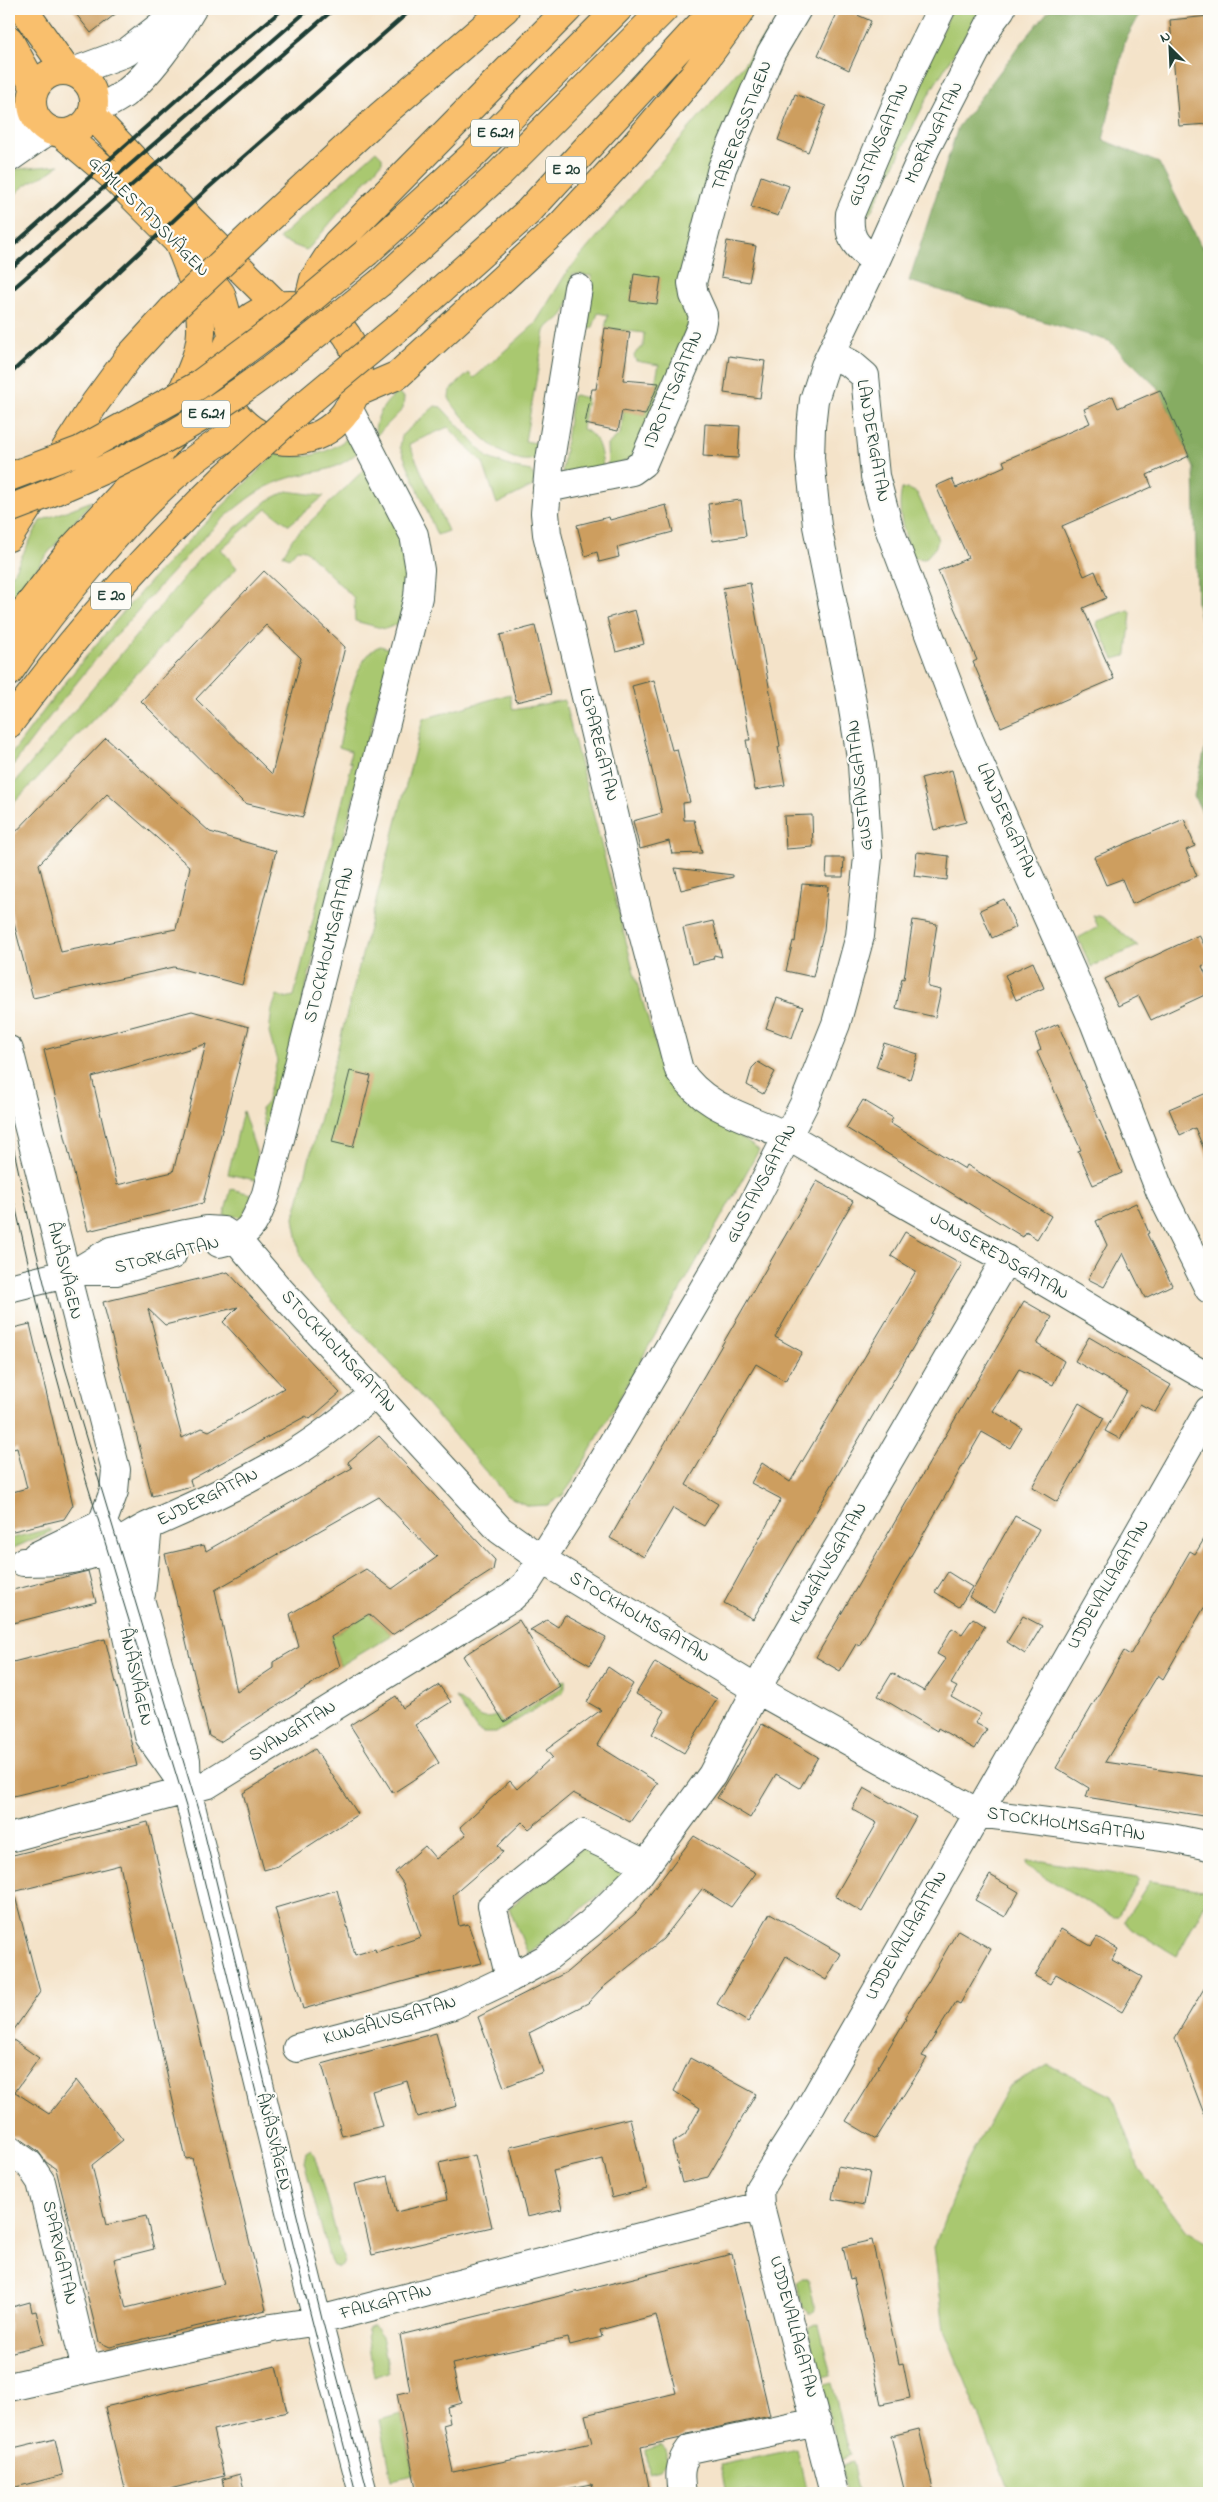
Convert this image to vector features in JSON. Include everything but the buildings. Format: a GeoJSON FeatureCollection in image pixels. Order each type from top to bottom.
{"type":"FeatureCollection","features":[{"type":"Feature","properties":{"kind":"main road"},"geometry":{"type":"LineString","coordinates":[[23,9],[70,71],[82,77],[91,88],[94,98],[92,113],[79,129],[55,132]]}},
{"type":"Feature","properties":{"kind":"main road"},"geometry":{"type":"LineString","coordinates":[[9,537],[96,403],[128,358],[172,310],[379,117],[505,9]]}},
{"type":"Feature","properties":{"kind":"main road"},"geometry":{"type":"LineString","coordinates":[[307,307],[314,279],[337,243],[568,9]]}},
{"type":"Feature","properties":{"kind":"main road","name":"E 6.21"},"geometry":{"type":"LineString","coordinates":[[9,477],[81,450],[197,386],[282,323],[367,252],[472,156],[618,9]]}},
{"type":"Feature","properties":{"kind":"main road","name":"E 6.21"},"geometry":{"type":"LineString","coordinates":[[9,509],[90,476],[154,445],[217,407],[301,347],[381,282],[499,174],[664,9]]}},
{"type":"Feature","properties":{"kind":"main road","name":"E 20"},"geometry":{"type":"LineString","coordinates":[[9,724],[113,594],[166,534],[224,478],[307,403],[406,320],[528,212],[715,9]]}},
{"type":"Feature","properties":{"kind":"main road"},"geometry":{"type":"LineString","coordinates":[[352,400],[390,380],[404,370],[562,224],[634,146],[697,71],[742,9]]}},
{"type":"Feature","properties":{"kind":"main road","name":"GAMLESTADSVÄGEN"},"geometry":{"type":"LineString","coordinates":[[9,40],[34,98],[38,121],[95,160],[178,242],[221,294],[233,336]]}},
{"type":"Feature","properties":{"kind":"main road"},"geometry":{"type":"LineString","coordinates":[[34,98],[48,74],[70,71]]}},
{"type":"Feature","properties":{"kind":"main road","name":"GAMLESTADSVÄGEN"},"geometry":{"type":"LineString","coordinates":[[92,113],[192,221],[278,306]]}},
{"type":"Feature","properties":{"kind":"main road"},"geometry":{"type":"LineString","coordinates":[[151,462],[186,383],[197,353],[201,333],[194,287],[178,242]]}},
{"type":"Feature","properties":{"kind":"main road"},"geometry":{"type":"LineString","coordinates":[[9,631],[84,534],[151,462],[189,414],[223,363],[233,336],[253,317],[278,306],[307,307],[323,314],[335,322],[348,338],[357,358],[358,375],[352,400],[332,428],[307,440],[288,442],[270,438],[247,426],[238,418],[228,402],[223,386],[223,363]]}},
{"type":"Feature","properties":{"kind":"main road"},"geometry":{"type":"LineString","coordinates":[[9,672],[54,609],[139,509],[193,458],[247,426]]}},
{"type":"Feature","properties":{"kind":"street"},"geometry":{"type":"LineString","coordinates":[[70,71],[127,52],[164,23],[187,9]]}},
{"type":"Feature","properties":{"kind":"street"},"geometry":{"type":"LineString","coordinates":[[92,113],[124,94],[141,77],[178,32],[192,9]]}},
{"type":"Feature","properties":{"kind":"street","name":"TABERGSSTIGEN"},"geometry":{"type":"LineString","coordinates":[[700,306],[692,283],[722,168],[771,53],[797,9]]}},
{"type":"Feature","properties":{"kind":"street","name":"GUSTAVSGATAN"},"geometry":{"type":"LineString","coordinates":[[541,1558],[659,1366],[747,1215],[804,1104],[836,1024],[851,976],[860,936],[868,857],[862,764],[850,690],[817,526],[810,458],[810,427],[814,400],[820,379],[875,262],[851,238],[849,229],[850,214],[911,70],[941,9]]}},
{"type":"Feature","properties":{"kind":"street","name":"MORÄNGATAN"},"geometry":{"type":"LineString","coordinates":[[875,262],[926,148],[991,22],[1002,9]]}},
{"type":"Feature","properties":{"kind":"street"},"geometry":{"type":"LineString","coordinates":[[9,132],[34,98]]}},
{"type":"Feature","properties":{"kind":"street"},"geometry":{"type":"LineString","coordinates":[[9,158],[55,132]]}},
{"type":"Feature","properties":{"kind":"street","name":"LÖPAREGATAN"},"geometry":{"type":"LineString","coordinates":[[578,288],[553,434],[545,513],[547,534],[640,922],[679,1070],[689,1085],[704,1098],[729,1113],[788,1137]]}},
{"type":"Feature","properties":{"kind":"street","name":"IDROTTSGATAN"},"geometry":{"type":"LineString","coordinates":[[547,488],[632,470],[643,463],[701,327],[703,315],[700,306]]}},
{"type":"Feature","properties":{"kind":"street","name":"LANDERIGATAN"},"geometry":{"type":"LineString","coordinates":[[831,354],[858,369],[865,376],[875,476],[889,528],[969,740],[1094,1022],[1160,1191],[1209,1289]]}},
{"type":"Feature","properties":{"kind":"street","name":"STOCKHOLMSGATAN"},"geometry":{"type":"LineString","coordinates":[[352,400],[369,450],[399,503],[414,536],[420,570],[418,597],[266,1194],[253,1227],[236,1239],[277,1287],[376,1392],[500,1530],[541,1558],[756,1689],[978,1813],[1171,1838],[1209,1846]]}},
{"type":"Feature","properties":{"kind":"street","name":"ÅNÄSVÄGEN"},"geometry":{"type":"LineString","coordinates":[[9,1050],[72,1273],[116,1470],[108,1539],[149,1736],[187,1790]]}},
{"type":"Feature","properties":{"kind":"street","name":"JONSEREDSGATAN"},"geometry":{"type":"LineString","coordinates":[[788,1137],[938,1223],[1006,1259],[1154,1348],[1209,1378]]}},
{"type":"Feature","properties":{"kind":"street","name":"STORKGATAN"},"geometry":{"type":"LineString","coordinates":[[9,1288],[72,1273],[116,1271],[236,1239]]}},
{"type":"Feature","properties":{"kind":"street","name":"KUNGÄLVSGATAN"},"geometry":{"type":"LineString","coordinates":[[297,2048],[423,2015],[453,2004],[510,1978],[545,1959],[591,1923],[637,1877],[712,1775],[756,1689],[1006,1259]]}},
{"type":"Feature","properties":{"kind":"street","name":"EJDERGATAN"},"geometry":{"type":"LineString","coordinates":[[16,1564],[108,1539],[148,1526],[186,1510],[282,1461],[346,1417],[376,1392]]}},
{"type":"Feature","properties":{"kind":"street","name":"UDDEVALLAGATAN"},"geometry":{"type":"LineString","coordinates":[[834,2493],[760,2206],[760,2189],[805,2116],[1209,1410]]}},
{"type":"Feature","properties":{"kind":"street"},"geometry":{"type":"LineString","coordinates":[[114,1491],[120,1507],[129,1516],[148,1526]]}},
{"type":"Feature","properties":{"kind":"street","name":"ÅNÄSVÄGEN"},"geometry":{"type":"LineString","coordinates":[[140,1599],[148,1526]]}},
{"type":"Feature","properties":{"kind":"street","name":"ÅNÄSVÄGEN"},"geometry":{"type":"LineString","coordinates":[[108,1539],[140,1599],[186,1760],[187,1790],[317,2320],[362,2493]]}},
{"type":"Feature","properties":{"kind":"street","name":"SVANGATAN"},"geometry":{"type":"LineString","coordinates":[[9,1838],[187,1790],[217,1779],[512,1598],[526,1584],[541,1558]]}},
{"type":"Feature","properties":{"kind":"street"},"geometry":{"type":"LineString","coordinates":[[510,1978],[492,1906],[582,1834],[646,1864]]}},
{"type":"Feature","properties":{"kind":"street","name":"SPARVGATAN"},"geometry":{"type":"LineString","coordinates":[[9,2150],[29,2164],[42,2182],[86,2370]]}},
{"type":"Feature","properties":{"kind":"street","name":"FALKGATAN"},"geometry":{"type":"LineString","coordinates":[[9,2387],[272,2328],[317,2320],[760,2206]]}},
{"type":"Feature","properties":{"kind":"street"},"geometry":{"type":"LineString","coordinates":[[682,2493],[680,2470],[683,2458],[690,2449],[817,2422]]}},
{"type":"Feature","properties":{"kind":"green space"},"geometry":{"type":"Polygon","coordinates":[[[952,9],[982,9],[930,92],[871,212],[861,218],[952,9]]]}},
{"type":"Feature","properties":{"kind":"green space"},"geometry":{"type":"Polygon","coordinates":[[[1050,9],[1143,9],[1125,41],[1103,140],[1159,163],[1200,244],[1209,256],[1209,661],[1197,604],[1194,468],[1160,390],[1109,341],[909,281],[958,127],[1020,45],[1050,9]]]}},
{"type":"Feature","properties":{"kind":"green space"},"geometry":{"type":"Polygon","coordinates":[[[769,29],[747,72],[750,80],[692,317],[641,452],[608,470],[607,445],[620,434],[624,410],[645,415],[659,384],[655,383],[659,365],[636,361],[634,356],[643,347],[644,333],[605,328],[608,315],[598,313],[593,327],[583,330],[592,276],[573,274],[570,296],[565,312],[548,326],[545,331],[525,441],[541,444],[539,457],[527,460],[503,453],[469,424],[453,405],[449,398],[450,390],[469,373],[474,378],[535,324],[567,272],[744,64],[769,29]]]}},
{"type":"Feature","properties":{"kind":"green space"},"geometry":{"type":"Polygon","coordinates":[[[376,151],[382,157],[382,162],[309,248],[306,250],[280,240],[280,237],[376,151]]]}},
{"type":"Feature","properties":{"kind":"green space"},"geometry":{"type":"Polygon","coordinates":[[[59,165],[26,185],[14,197],[9,206],[9,170],[59,165]]]}},
{"type":"Feature","properties":{"kind":"green space"},"geometry":{"type":"Polygon","coordinates":[[[398,393],[404,397],[403,409],[376,436],[376,424],[384,406],[398,393]]]}},
{"type":"Feature","properties":{"kind":"green space"},"geometry":{"type":"Polygon","coordinates":[[[572,396],[587,398],[582,429],[593,436],[599,445],[604,470],[562,473],[572,396]]]}},
{"type":"Feature","properties":{"kind":"green space"},"geometry":{"type":"Polygon","coordinates":[[[435,406],[441,407],[488,458],[515,468],[531,471],[535,478],[533,486],[497,504],[483,463],[448,427],[409,444],[448,531],[437,535],[400,447],[402,435],[435,406]]]}},
{"type":"Feature","properties":{"kind":"green space"},"geometry":{"type":"Polygon","coordinates":[[[350,436],[358,452],[343,463],[329,469],[289,478],[268,486],[242,503],[212,529],[105,648],[46,721],[9,771],[9,758],[43,711],[97,643],[184,545],[276,453],[296,456],[316,454],[334,447],[350,436]]]}},
{"type":"Feature","properties":{"kind":"green space"},"geometry":{"type":"Polygon","coordinates":[[[366,468],[399,527],[410,583],[398,624],[385,629],[355,621],[354,598],[305,550],[297,549],[289,558],[283,555],[293,538],[366,468]]]}},
{"type":"Feature","properties":{"kind":"green space"},"geometry":{"type":"Polygon","coordinates":[[[907,488],[917,493],[938,541],[935,548],[925,559],[913,558],[902,524],[900,498],[902,489],[907,488]]]}},
{"type":"Feature","properties":{"kind":"green space"},"geometry":{"type":"Polygon","coordinates":[[[287,491],[324,496],[289,525],[267,509],[221,549],[237,568],[9,808],[9,790],[200,558],[267,501],[287,491]]]}},
{"type":"Feature","properties":{"kind":"green space"},"geometry":{"type":"Polygon","coordinates":[[[92,501],[48,553],[9,606],[9,581],[40,521],[92,501]]]}},
{"type":"Feature","properties":{"kind":"green space"},"geometry":{"type":"Polygon","coordinates":[[[1129,610],[1131,612],[1127,653],[1125,656],[1114,659],[1097,625],[1098,621],[1129,610]]]}},
{"type":"Feature","properties":{"kind":"green space"},"geometry":{"type":"Polygon","coordinates":[[[380,646],[391,649],[267,1142],[261,1109],[266,1104],[277,1061],[269,1033],[272,1009],[277,995],[285,998],[294,996],[352,763],[349,762],[351,751],[339,747],[347,706],[363,662],[371,652],[380,646]]]}},
{"type":"Feature","properties":{"kind":"green space"},"geometry":{"type":"Polygon","coordinates":[[[510,694],[513,710],[564,700],[635,976],[665,1076],[693,1105],[759,1150],[573,1481],[563,1495],[548,1505],[528,1506],[506,1495],[415,1390],[313,1280],[300,1254],[294,1218],[423,719],[510,694]]]}},
{"type":"Feature","properties":{"kind":"green space"},"geometry":{"type":"Polygon","coordinates":[[[1209,732],[1209,826],[1194,796],[1209,732]]]}},
{"type":"Feature","properties":{"kind":"green space"},"geometry":{"type":"Polygon","coordinates":[[[1093,915],[1102,917],[1138,946],[1091,967],[1078,938],[1098,927],[1093,915]]]}},
{"type":"Feature","properties":{"kind":"green space"},"geometry":{"type":"Polygon","coordinates":[[[243,1111],[261,1169],[259,1179],[255,1180],[228,1174],[243,1111]]]}},
{"type":"Feature","properties":{"kind":"green space"},"geometry":{"type":"Polygon","coordinates":[[[231,1189],[255,1195],[242,1217],[224,1215],[231,1189]]]}},
{"type":"Feature","properties":{"kind":"green space"},"geometry":{"type":"Polygon","coordinates":[[[49,1529],[52,1531],[9,1550],[9,1539],[49,1529]]]}},
{"type":"Feature","properties":{"kind":"green space"},"geometry":{"type":"Polygon","coordinates":[[[369,1614],[392,1635],[340,1666],[331,1637],[369,1614]]]}},
{"type":"Feature","properties":{"kind":"green space"},"geometry":{"type":"Polygon","coordinates":[[[565,1680],[563,1692],[496,1733],[483,1733],[477,1730],[456,1698],[480,1716],[485,1718],[497,1715],[503,1724],[562,1687],[560,1682],[565,1680]]]}},
{"type":"Feature","properties":{"kind":"green space"},"geometry":{"type":"Polygon","coordinates":[[[584,1847],[625,1873],[528,1954],[509,1908],[584,1847]]]}},
{"type":"Feature","properties":{"kind":"green space"},"geometry":{"type":"Polygon","coordinates":[[[1042,1861],[1137,1878],[1139,1880],[1117,1917],[1113,1917],[1026,1866],[1025,1862],[1042,1861]]]}},
{"type":"Feature","properties":{"kind":"green space"},"geometry":{"type":"Polygon","coordinates":[[[1150,1881],[1209,1891],[1209,1896],[1177,1956],[1131,1929],[1124,1921],[1150,1881]]]}},
{"type":"Feature","properties":{"kind":"green space"},"geometry":{"type":"Polygon","coordinates":[[[1047,2064],[1112,2096],[1138,2167],[1187,2232],[1209,2244],[1209,2493],[1010,2493],[944,2329],[934,2247],[967,2161],[1008,2087],[1047,2064]]]}},
{"type":"Feature","properties":{"kind":"green space"},"geometry":{"type":"Polygon","coordinates":[[[311,2149],[344,2261],[339,2267],[333,2266],[330,2260],[304,2162],[306,2152],[311,2149]]]}},
{"type":"Feature","properties":{"kind":"green space"},"geometry":{"type":"Polygon","coordinates":[[[802,2278],[807,2278],[809,2281],[815,2309],[813,2313],[808,2313],[803,2308],[797,2283],[802,2278]]]}},
{"type":"Feature","properties":{"kind":"green space"},"geometry":{"type":"Polygon","coordinates":[[[816,2324],[819,2325],[831,2376],[822,2378],[818,2373],[808,2328],[816,2324]]]}},
{"type":"Feature","properties":{"kind":"green space"},"geometry":{"type":"Polygon","coordinates":[[[374,2326],[382,2336],[389,2372],[374,2377],[367,2335],[368,2329],[374,2326]]]}},
{"type":"Feature","properties":{"kind":"green space"},"geometry":{"type":"Polygon","coordinates":[[[832,2383],[850,2456],[841,2460],[821,2386],[832,2383]]]}},
{"type":"Feature","properties":{"kind":"green space"},"geometry":{"type":"Polygon","coordinates":[[[401,2414],[413,2475],[392,2480],[380,2420],[401,2414]]]}},
{"type":"Feature","properties":{"kind":"green space"},"geometry":{"type":"Polygon","coordinates":[[[661,2445],[666,2450],[666,2463],[659,2470],[649,2473],[646,2450],[661,2445]]]}},
{"type":"Feature","properties":{"kind":"green space"},"geometry":{"type":"Polygon","coordinates":[[[797,2449],[807,2493],[726,2493],[720,2465],[797,2449]]]}},
{"type":"Feature","properties":{"kind":"green space"},"geometry":{"type":"Polygon","coordinates":[[[852,2463],[859,2493],[847,2493],[841,2466],[852,2463]]]}},
{"type":"Feature","properties":{"kind":"tram line"},"geometry":{"type":"LineString","coordinates":[[9,1127],[32,1234],[65,1368],[202,1823],[322,2319],[368,2493]]}},
{"type":"Feature","properties":{"kind":"tram line"},"geometry":{"type":"LineString","coordinates":[[9,1179],[42,1323],[75,1444],[187,1810],[356,2493]]}},
{"type":"Feature","properties":{"kind":"railway"},"geometry":{"type":"LineString","coordinates":[[9,249],[219,62],[283,9]]}},
{"type":"Feature","properties":{"kind":"railway"},"geometry":{"type":"LineString","coordinates":[[9,270],[309,9]]}},
{"type":"Feature","properties":{"kind":"railway"},"geometry":{"type":"LineString","coordinates":[[9,292],[334,9]]}},
{"type":"Feature","properties":{"kind":"railway"},"geometry":{"type":"LineString","coordinates":[[9,375],[207,189],[412,9]]}}]}
